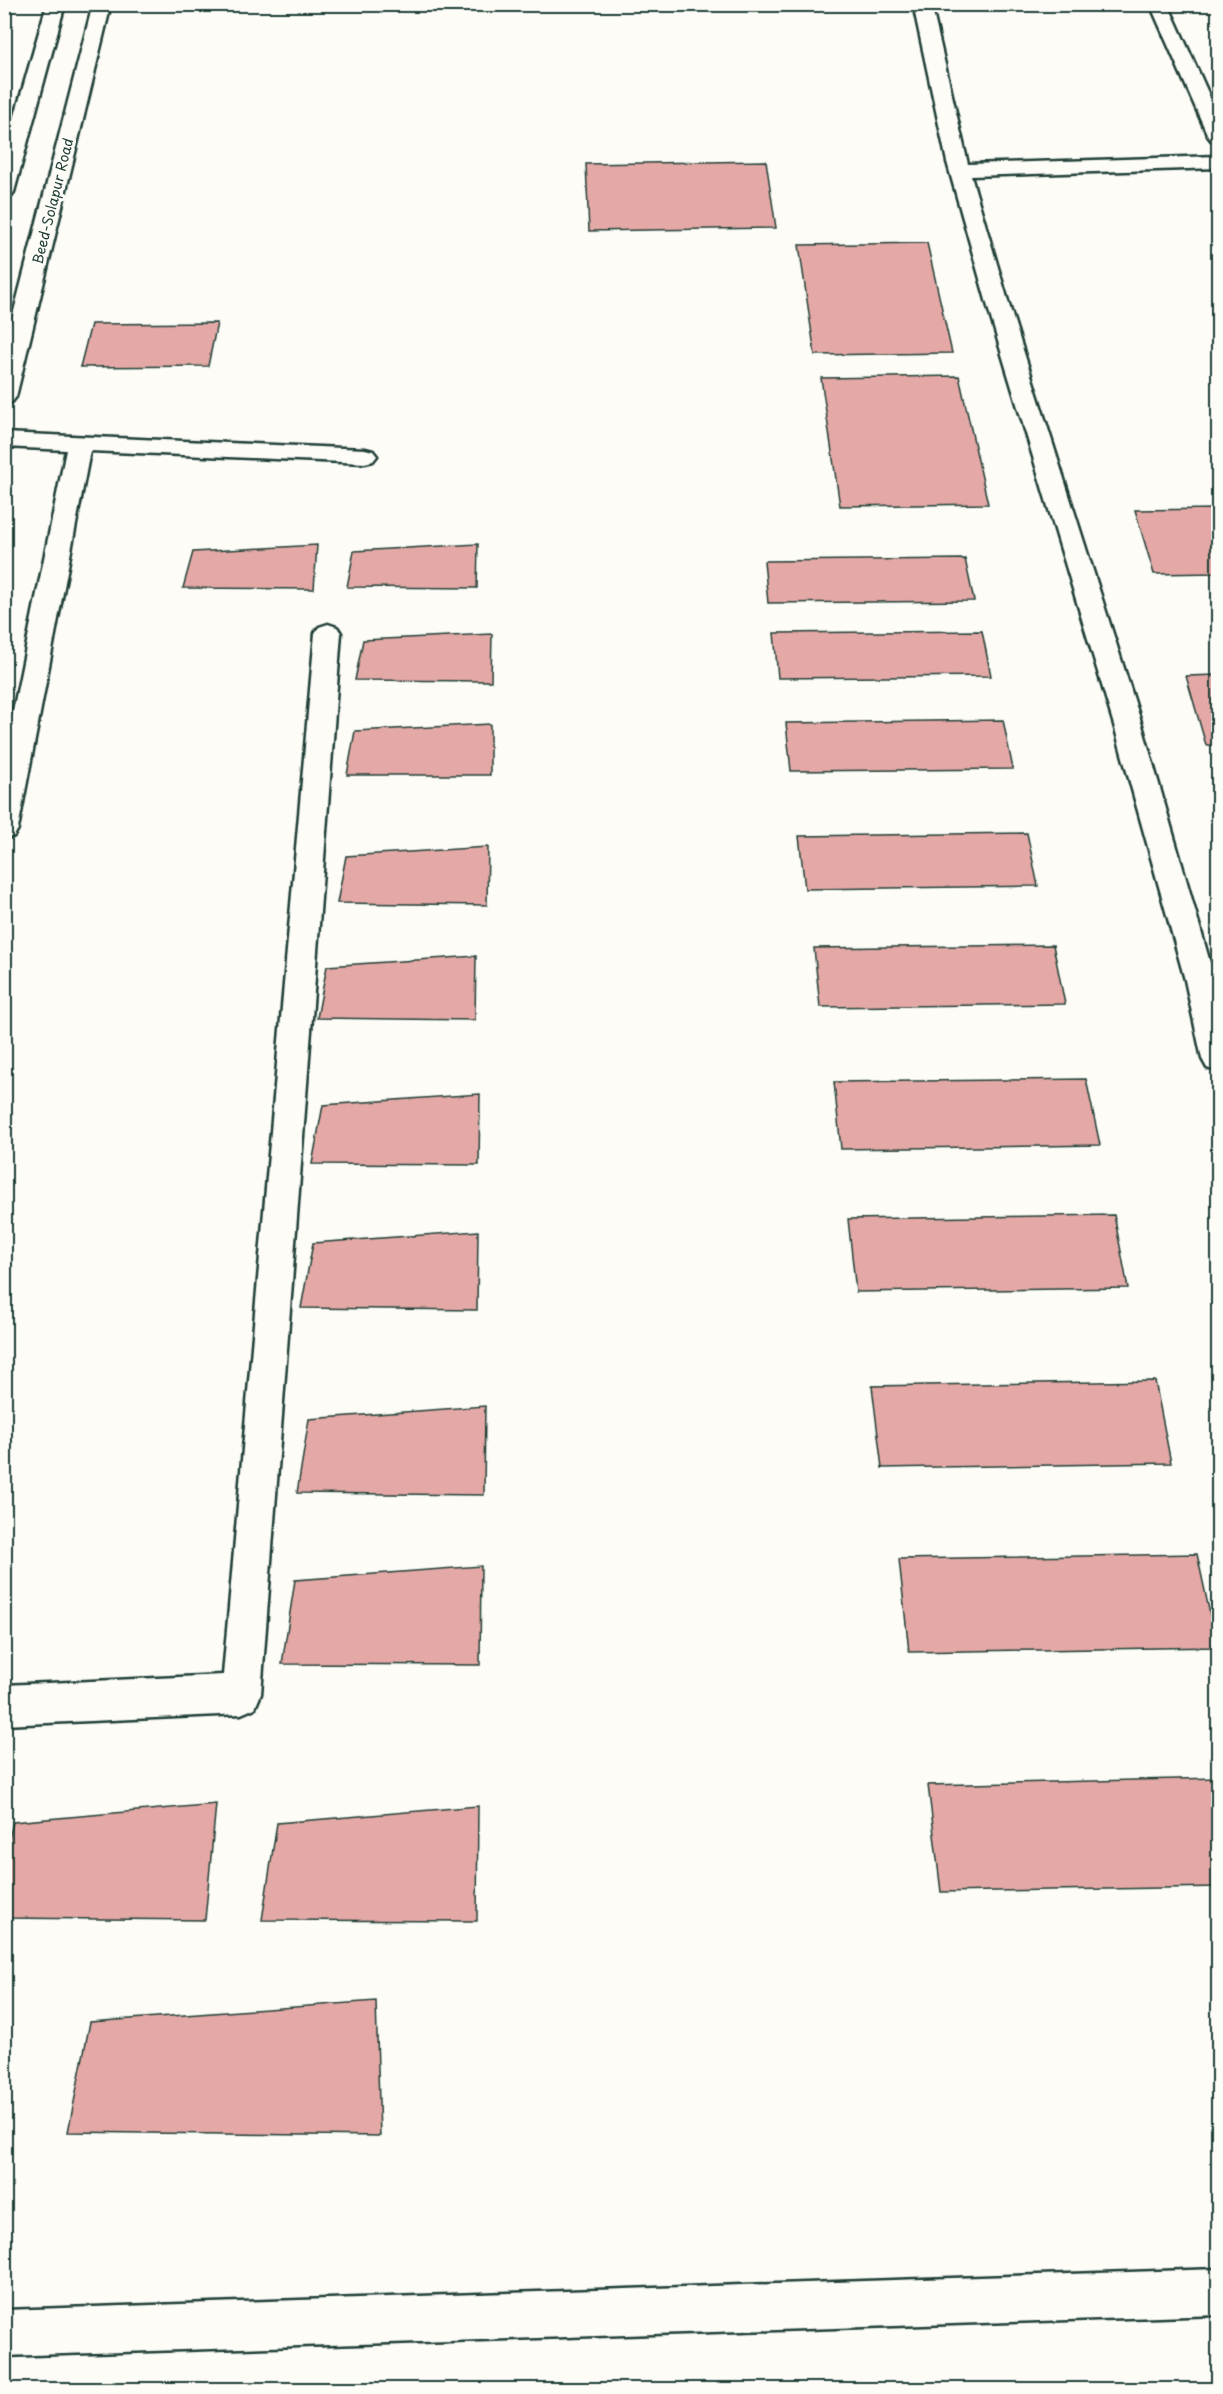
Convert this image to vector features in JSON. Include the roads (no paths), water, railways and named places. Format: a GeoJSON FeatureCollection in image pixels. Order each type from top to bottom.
{"type":"FeatureCollection","features":[{"type":"Feature","properties":{"kind":"street"},"geometry":{"type":"LineString","coordinates":[[4,192],[8,167],[56,4]]}},
{"type":"Feature","properties":{"kind":"street","name":"Beed-Solapur Road"},"geometry":{"type":"LineString","coordinates":[[4,397],[102,4]]}},
{"type":"Feature","properties":{"kind":"street"},"geometry":{"type":"LineString","coordinates":[[922,4],[960,170],[1002,318],[1128,725],[1214,1026],[1218,1059]]}},
{"type":"Feature","properties":{"kind":"street"},"geometry":{"type":"LineString","coordinates":[[1159,4],[1218,136]]}},
{"type":"Feature","properties":{"kind":"street"},"geometry":{"type":"LineString","coordinates":[[960,170],[1218,162]]}},
{"type":"Feature","properties":{"kind":"street"},"geometry":{"type":"LineString","coordinates":[[4,440],[365,456]]}},
{"type":"Feature","properties":{"kind":"street"},"geometry":{"type":"LineString","coordinates":[[4,829],[80,442]]}},
{"type":"Feature","properties":{"kind":"street"},"geometry":{"type":"LineString","coordinates":[[4,1705],[241,1694],[328,633]]}},
{"type":"Feature","properties":{"kind":"street"},"geometry":{"type":"LineString","coordinates":[[4,2333],[1218,2292]]}}]}
